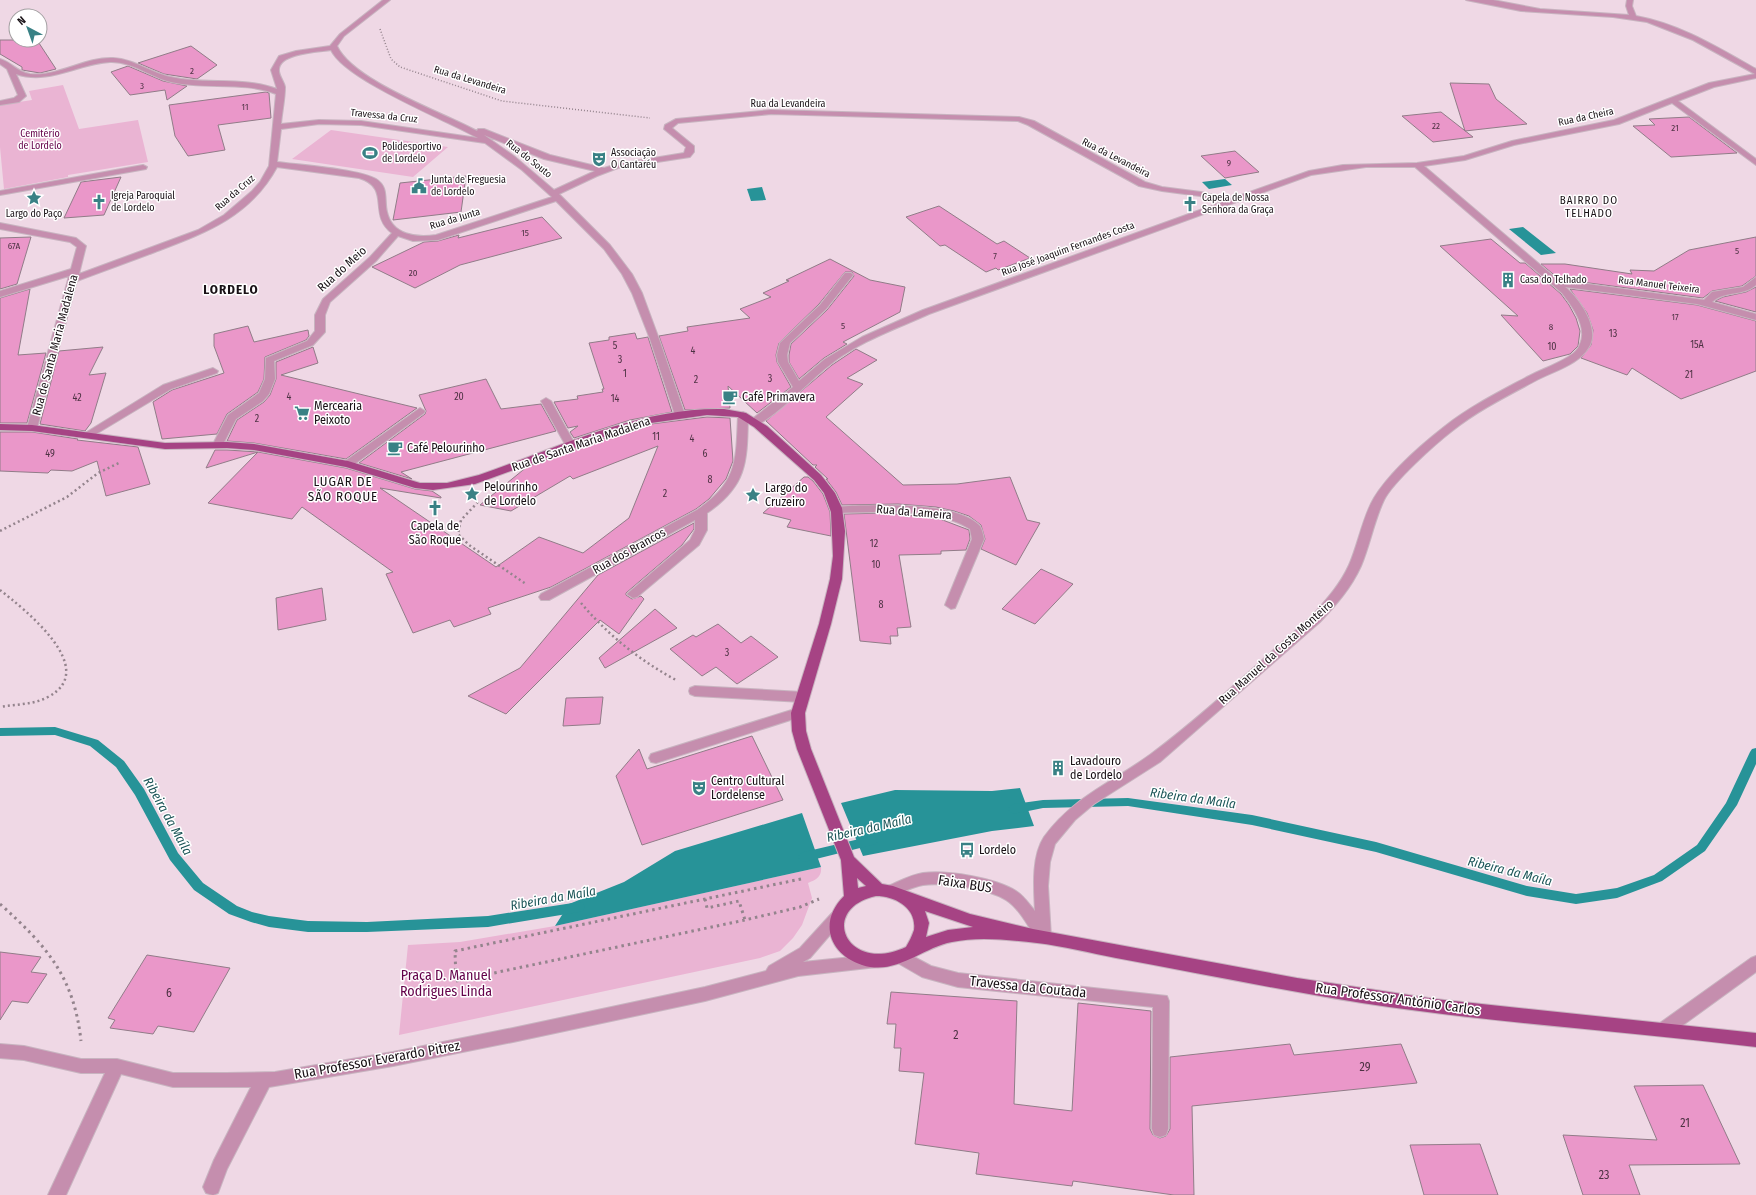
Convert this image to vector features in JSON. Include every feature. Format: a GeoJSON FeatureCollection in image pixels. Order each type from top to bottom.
{"type":"FeatureCollection","features":[{"type":"Feature","properties":{"kind":"main road","name":"Rua de Santa Maria Madalena"},"geometry":{"type":"LineString","coordinates":[[32,428],[165,446],[254,447],[348,464],[419,486],[448,487],[476,481],[631,425],[680,414],[720,412],[743,415],[755,422],[821,482],[831,495],[837,510],[839,544],[834,596],[798,713],[799,731],[815,779],[848,860]]}},
{"type":"Feature","properties":{"kind":"main road"},"geometry":{"type":"LineString","coordinates":[[0,428],[32,428]]}},
{"type":"Feature","properties":{"kind":"main road"},"geometry":{"type":"LineString","coordinates":[[848,860],[891,892],[914,905],[920,916],[922,927],[919,939],[906,954]]}},
{"type":"Feature","properties":{"kind":"main road"},"geometry":{"type":"LineString","coordinates":[[848,860],[852,898]]}},
{"type":"Feature","properties":{"kind":"main road"},"geometry":{"type":"LineString","coordinates":[[864,892],[891,892],[948,912],[1043,937],[987,933],[960,933],[938,938],[887,962],[872,962],[858,958],[847,951],[839,941],[835,929],[836,917],[842,906],[852,898],[864,892]]}},
{"type":"Feature","properties":{"kind":"main road","name":"Rua Professor António Carlos"},"geometry":{"type":"LineString","coordinates":[[1043,937],[1279,982],[1434,1006],[1666,1028],[1756,1040]]}},
{"type":"Feature","properties":{"kind":"street"},"geometry":{"type":"LineString","coordinates":[[333,48],[336,41],[342,35],[386,0]]}},
{"type":"Feature","properties":{"kind":"street"},"geometry":{"type":"LineString","coordinates":[[1470,0],[1530,9],[1633,17],[1663,25],[1690,36],[1756,72]]}},
{"type":"Feature","properties":{"kind":"street"},"geometry":{"type":"LineString","coordinates":[[1486,0],[1498,4]]}},
{"type":"Feature","properties":{"kind":"street"},"geometry":{"type":"LineString","coordinates":[[1630,0],[1629,6],[1633,17]]}},
{"type":"Feature","properties":{"kind":"street","name":"Rua da Cruz"},"geometry":{"type":"LineString","coordinates":[[0,294],[74,275],[186,238],[227,217],[255,193],[264,183],[274,164],[281,83],[275,70],[277,64],[282,58],[304,51],[333,48]]}},
{"type":"Feature","properties":{"kind":"street","name":"Rua do Souto"},"geometry":{"type":"LineString","coordinates":[[333,48],[338,58],[359,74],[454,122],[489,142],[521,164],[556,195],[610,250],[632,282],[655,340],[680,414]]}},
{"type":"Feature","properties":{"kind":"street"},"geometry":{"type":"LineString","coordinates":[[0,61],[10,70],[24,76],[49,75],[92,62],[113,60],[131,64],[170,80],[261,87],[280,93]]}},
{"type":"Feature","properties":{"kind":"street"},"geometry":{"type":"LineString","coordinates":[[0,103],[16,100],[22,96],[10,70]]}},
{"type":"Feature","properties":{"kind":"street","name":"Rua da Cheira"},"geometry":{"type":"LineString","coordinates":[[1417,165],[1465,158],[1512,143],[1600,126],[1634,116],[1712,85],[1756,76]]}},
{"type":"Feature","properties":{"kind":"street"},"geometry":{"type":"LineString","coordinates":[[1673,100],[1756,163]]}},
{"type":"Feature","properties":{"kind":"street","name":"Rua da Levandeira"},"geometry":{"type":"LineString","coordinates":[[676,121],[771,112],[1019,119],[1031,123],[1103,164],[1142,184],[1162,189],[1201,194],[1230,202]]}},
{"type":"Feature","properties":{"kind":"street","name":"Rua da Junta"},"geometry":{"type":"LineString","coordinates":[[274,164],[360,176],[372,180],[381,190],[382,207],[385,219],[397,232],[412,239],[429,239],[556,195],[602,170],[624,164],[671,158],[690,152],[690,146],[668,129],[668,127],[676,121]]}},
{"type":"Feature","properties":{"kind":"street","name":"Travessa da Cruz"},"geometry":{"type":"LineString","coordinates":[[277,127],[319,122],[361,123],[489,142]]}},
{"type":"Feature","properties":{"kind":"street"},"geometry":{"type":"LineString","coordinates":[[454,122],[500,138],[547,157],[602,170]]}},
{"type":"Feature","properties":{"kind":"street","name":"Rua José Joaquim Fernandes Costa"},"geometry":{"type":"LineString","coordinates":[[755,422],[778,405],[812,374],[838,354],[865,339],[902,322],[1309,173],[1366,165],[1417,165]]}},
{"type":"Feature","properties":{"kind":"street","name":"Rua Manuel da Costa Monteiro"},"geometry":{"type":"LineString","coordinates":[[1043,937],[1041,886],[1043,862],[1049,842],[1070,816],[1089,800],[1137,768],[1155,758],[1201,720],[1316,619],[1339,594],[1355,566],[1379,499],[1391,483],[1421,453],[1448,429],[1468,415],[1531,379],[1572,359],[1583,350],[1587,338],[1585,322],[1577,306],[1558,283],[1417,165]]}},
{"type":"Feature","properties":{"kind":"street"},"geometry":{"type":"LineString","coordinates":[[0,193],[143,167]]}},
{"type":"Feature","properties":{"kind":"street","name":"Rua de Santa Maria Madalena"},"geometry":{"type":"LineString","coordinates":[[0,226],[79,243],[82,246],[32,428]]}},
{"type":"Feature","properties":{"kind":"street","name":"Rua do Meio"},"geometry":{"type":"LineString","coordinates":[[217,446],[232,417],[264,394],[270,379],[269,360],[313,340],[320,332],[320,315],[326,300],[373,259],[397,232]]}},
{"type":"Feature","properties":{"kind":"street"},"geometry":{"type":"LineString","coordinates":[[798,387],[783,362],[782,356],[785,344],[790,337],[823,307],[848,275]]}},
{"type":"Feature","properties":{"kind":"street"},"geometry":{"type":"LineString","coordinates":[[1706,303],[1715,294],[1746,289],[1756,280]]}},
{"type":"Feature","properties":{"kind":"street","name":"Rua Manuel Teixeira"},"geometry":{"type":"LineString","coordinates":[[1558,283],[1706,303],[1756,317]]}},
{"type":"Feature","properties":{"kind":"street"},"geometry":{"type":"LineString","coordinates":[[87,435],[167,387],[213,371]]}},
{"type":"Feature","properties":{"kind":"street"},"geometry":{"type":"LineString","coordinates":[[546,401],[571,446]]}},
{"type":"Feature","properties":{"kind":"street"},"geometry":{"type":"LineString","coordinates":[[348,464],[420,411]]}},
{"type":"Feature","properties":{"kind":"street","name":"Rua dos Brancos"},"geometry":{"type":"LineString","coordinates":[[545,597],[701,512],[728,492],[737,475],[741,454],[743,415]]}},
{"type":"Feature","properties":{"kind":"street","name":"Rua da Lameira"},"geometry":{"type":"LineString","coordinates":[[837,510],[896,509],[951,515],[964,519],[974,525],[978,532],[978,538],[951,605]]}},
{"type":"Feature","properties":{"kind":"street"},"geometry":{"type":"LineString","coordinates":[[632,594],[695,542],[701,530],[701,512]]}},
{"type":"Feature","properties":{"kind":"street"},"geometry":{"type":"LineString","coordinates":[[695,691],[802,697]]}},
{"type":"Feature","properties":{"kind":"street"},"geometry":{"type":"LineString","coordinates":[[656,758],[798,713]]}},
{"type":"Feature","properties":{"kind":"street","name":"Faixa BUS"},"geometry":{"type":"LineString","coordinates":[[891,892],[917,880],[930,878],[998,889],[1017,901],[1043,937]]}},
{"type":"Feature","properties":{"kind":"street"},"geometry":{"type":"LineString","coordinates":[[751,981],[773,972],[805,952],[836,917]]}},
{"type":"Feature","properties":{"kind":"street","name":"Travessa da Coutada"},"geometry":{"type":"LineString","coordinates":[[906,954],[928,972],[958,980],[1160,1001],[1160,1129]]}},
{"type":"Feature","properties":{"kind":"street"},"geometry":{"type":"LineString","coordinates":[[751,981],[798,969],[872,962]]}},
{"type":"Feature","properties":{"kind":"street"},"geometry":{"type":"LineString","coordinates":[[1666,1028],[1756,962]]}},
{"type":"Feature","properties":{"kind":"street","name":"Rua Professor Everardo Pitrez"},"geometry":{"type":"LineString","coordinates":[[0,1051],[24,1053],[82,1066],[118,1066],[173,1080],[226,1081],[264,1079],[393,1059],[705,994],[751,981]]}},
{"type":"Feature","properties":{"kind":"street"},"geometry":{"type":"LineString","coordinates":[[57,1195],[118,1066]]}},
{"type":"Feature","properties":{"kind":"street"},"geometry":{"type":"LineString","coordinates":[[212,1187],[220,1166],[264,1079]]}},
{"type":"Feature","properties":{"kind":"path","name":"Rua da Levandeira"},"geometry":{"type":"LineString","coordinates":[[376,7],[378,25],[391,59],[404,69],[488,97],[506,101],[676,121]]}},
{"type":"Feature","properties":{"kind":"path"},"geometry":{"type":"LineString","coordinates":[[0,531],[67,497],[98,473],[122,461]]}},
{"type":"Feature","properties":{"kind":"path"},"geometry":{"type":"LineString","coordinates":[[481,499],[461,520],[457,527],[458,534],[469,545],[545,597]]}},
{"type":"Feature","properties":{"kind":"path"},"geometry":{"type":"LineString","coordinates":[[566,585],[594,620],[613,636],[650,666],[695,691]]}},
{"type":"Feature","properties":{"kind":"path"},"geometry":{"type":"LineString","coordinates":[[0,590],[35,620],[64,655],[68,667],[64,685],[50,696],[35,701],[0,707]]}},
{"type":"Feature","properties":{"kind":"path"},"geometry":{"type":"LineString","coordinates":[[801,879],[454,951],[456,981],[745,920],[800,907],[820,898]]}},
{"type":"Feature","properties":{"kind":"path"},"geometry":{"type":"LineString","coordinates":[[705,899],[707,908],[739,901],[745,920]]}},
{"type":"Feature","properties":{"kind":"path"},"geometry":{"type":"LineString","coordinates":[[0,904],[37,937],[55,961],[66,981],[78,1014],[82,1066]]}},
{"type":"Feature","properties":{"kind":"green space","name":"Cemitério de Lordelo"},"geometry":{"type":"Polygon","coordinates":[[[63,85],[79,129],[138,120],[148,162],[68,175],[68,177],[4,189],[0,147],[0,105],[32,100],[29,91],[63,85]]]}},
{"type":"Feature","properties":{"kind":"green space","name":"Polidesportivo de Lordelo"},"geometry":{"type":"Polygon","coordinates":[[[331,130],[448,147],[413,177],[292,159],[331,130]]]}},
{"type":"Feature","properties":{"kind":"green space","name":"Praça D. Manuel Rodrigues Linda"},"geometry":{"type":"Polygon","coordinates":[[[821,867],[821,873],[818,878],[808,883],[812,898],[802,925],[793,938],[780,951],[760,958],[399,1035],[408,945],[460,942],[555,926],[821,867]]]}},
{"type":"Feature","properties":{"kind":"water"},"geometry":{"type":"Polygon","coordinates":[[[1225,179],[1232,185],[1209,189],[1202,182],[1225,179]]]}},
{"type":"Feature","properties":{"kind":"water"},"geometry":{"type":"Polygon","coordinates":[[[762,187],[766,200],[751,201],[747,189],[762,187]]]}},
{"type":"Feature","properties":{"kind":"water"},"geometry":{"type":"Polygon","coordinates":[[[1523,227],[1556,253],[1541,255],[1509,229],[1523,227]]]}},
{"type":"Feature","properties":{"kind":"water"},"geometry":{"type":"Polygon","coordinates":[[[1020,788],[1034,826],[992,831],[863,856],[841,803],[895,790],[992,791],[1020,788]]]}},
{"type":"Feature","properties":{"kind":"water"},"geometry":{"type":"Polygon","coordinates":[[[802,813],[821,867],[555,926],[569,904],[624,882],[675,851],[802,813]]]}},
{"type":"Feature","properties":{"kind":"building"},"geometry":{"type":"Polygon","coordinates":[[[0,40],[8,40],[8,48],[42,48],[56,69],[40,73],[22,70],[22,67],[0,54],[0,40]]]}},
{"type":"Feature","properties":{"kind":"building"},"geometry":{"type":"Polygon","coordinates":[[[191,46],[217,65],[197,79],[164,74],[138,63],[191,46]]]}},
{"type":"Feature","properties":{"kind":"building"},"geometry":{"type":"Polygon","coordinates":[[[128,66],[163,81],[187,86],[167,100],[165,90],[130,95],[111,72],[128,66]]]}},
{"type":"Feature","properties":{"kind":"building"},"geometry":{"type":"Polygon","coordinates":[[[1450,83],[1489,84],[1496,99],[1527,124],[1465,131],[1450,83]]]}},
{"type":"Feature","properties":{"kind":"building"},"geometry":{"type":"Polygon","coordinates":[[[266,92],[269,93],[271,118],[218,125],[225,150],[188,156],[175,136],[169,105],[266,92]]]}},
{"type":"Feature","properties":{"kind":"building"},"geometry":{"type":"Polygon","coordinates":[[[1441,112],[1473,137],[1433,142],[1402,116],[1441,112]]]}},
{"type":"Feature","properties":{"kind":"building"},"geometry":{"type":"Polygon","coordinates":[[[1689,117],[1737,153],[1671,157],[1633,126],[1655,125],[1649,119],[1689,117]]]}},
{"type":"Feature","properties":{"kind":"building"},"geometry":{"type":"Polygon","coordinates":[[[1235,151],[1259,172],[1225,178],[1201,156],[1235,151]]]}},
{"type":"Feature","properties":{"kind":"building"},"geometry":{"type":"Polygon","coordinates":[[[466,176],[461,212],[393,220],[400,183],[466,176]]]}},
{"type":"Feature","properties":{"kind":"building","name":"Igreja Paroquial de Lordelo"},"geometry":{"type":"Polygon","coordinates":[[[121,177],[104,215],[64,218],[81,182],[121,177]]]}},
{"type":"Feature","properties":{"kind":"building"},"geometry":{"type":"Polygon","coordinates":[[[939,206],[997,244],[1004,241],[1030,258],[998,270],[996,268],[986,272],[945,245],[940,246],[906,217],[939,206]]]}},
{"type":"Feature","properties":{"kind":"building"},"geometry":{"type":"Polygon","coordinates":[[[542,217],[562,238],[460,265],[415,288],[372,267],[424,242],[438,241],[459,235],[458,238],[542,217]]]}},
{"type":"Feature","properties":{"kind":"building"},"geometry":{"type":"Polygon","coordinates":[[[31,237],[17,284],[0,289],[0,238],[31,237]]]}},
{"type":"Feature","properties":{"kind":"building"},"geometry":{"type":"Polygon","coordinates":[[[1756,237],[1756,276],[1742,286],[1712,291],[1703,298],[1559,279],[1541,264],[1565,264],[1632,274],[1630,270],[1654,271],[1689,250],[1756,237]]]}},
{"type":"Feature","properties":{"kind":"building"},"geometry":{"type":"Polygon","coordinates":[[[1491,239],[1520,263],[1525,263],[1561,294],[1569,305],[1576,318],[1580,331],[1578,346],[1570,354],[1543,361],[1501,315],[1518,316],[1440,246],[1491,239]]]}},
{"type":"Feature","properties":{"kind":"building"},"geometry":{"type":"Polygon","coordinates":[[[830,259],[870,280],[905,287],[900,312],[843,342],[847,344],[824,358],[799,379],[789,362],[791,344],[827,310],[854,276],[852,272],[845,272],[819,304],[779,343],[776,355],[777,362],[791,387],[757,413],[728,386],[730,408],[685,410],[659,336],[688,331],[687,327],[750,318],[740,309],[771,297],[763,293],[830,259]]]}},
{"type":"Feature","properties":{"kind":"building"},"geometry":{"type":"Polygon","coordinates":[[[1756,287],[1756,312],[1715,301],[1723,297],[1746,292],[1756,287]]]}},
{"type":"Feature","properties":{"kind":"building"},"geometry":{"type":"Polygon","coordinates":[[[30,289],[18,355],[46,353],[27,423],[0,423],[0,298],[30,289]]]}},
{"type":"Feature","properties":{"kind":"building"},"geometry":{"type":"Polygon","coordinates":[[[1570,289],[1697,305],[1756,321],[1756,371],[1681,399],[1632,368],[1627,375],[1581,358],[1591,345],[1593,330],[1587,313],[1570,289]]]}},
{"type":"Feature","properties":{"kind":"building"},"geometry":{"type":"Polygon","coordinates":[[[248,326],[254,342],[308,330],[309,336],[306,340],[265,357],[264,379],[258,392],[227,414],[217,434],[162,439],[153,402],[172,390],[224,373],[214,346],[214,334],[248,326]]]}},
{"type":"Feature","properties":{"kind":"building"},"geometry":{"type":"Polygon","coordinates":[[[635,333],[637,339],[648,337],[672,412],[630,420],[574,438],[570,432],[578,426],[568,428],[554,402],[578,399],[577,396],[603,392],[602,389],[604,389],[589,343],[609,340],[609,337],[635,333]]]}},
{"type":"Feature","properties":{"kind":"building"},"geometry":{"type":"Polygon","coordinates":[[[103,347],[89,375],[106,373],[91,423],[85,431],[40,424],[59,351],[103,347]]]}},
{"type":"Feature","properties":{"kind":"building"},"geometry":{"type":"Polygon","coordinates":[[[313,347],[318,363],[281,375],[417,408],[346,459],[254,443],[227,441],[237,420],[264,402],[270,395],[276,379],[276,362],[313,347]]]}},
{"type":"Feature","properties":{"kind":"building"},"geometry":{"type":"Polygon","coordinates":[[[856,349],[877,360],[847,378],[863,384],[826,417],[903,485],[957,484],[1010,477],[1027,520],[1040,523],[1016,565],[981,549],[985,539],[981,525],[969,516],[936,507],[898,504],[842,505],[836,492],[826,479],[828,479],[815,467],[817,465],[813,465],[766,421],[832,365],[856,349]]]}},
{"type":"Feature","properties":{"kind":"building"},"geometry":{"type":"Polygon","coordinates":[[[486,379],[501,409],[541,404],[556,431],[401,472],[412,479],[359,463],[425,414],[426,411],[419,395],[486,379]]]}},
{"type":"Feature","properties":{"kind":"building"},"geometry":{"type":"Polygon","coordinates":[[[707,417],[730,418],[733,461],[726,479],[709,499],[696,509],[551,587],[488,608],[491,614],[454,627],[450,620],[413,633],[386,574],[393,572],[302,507],[292,519],[208,503],[258,452],[346,468],[415,489],[432,491],[441,498],[380,488],[496,567],[539,537],[583,553],[629,518],[658,446],[573,479],[570,476],[511,511],[480,505],[528,466],[610,436],[651,424],[707,417]]]}},
{"type":"Feature","properties":{"kind":"building"},"geometry":{"type":"Polygon","coordinates":[[[0,432],[32,432],[78,439],[77,440],[138,447],[150,484],[106,496],[97,461],[72,471],[51,470],[48,473],[0,471],[0,432]]]}},
{"type":"Feature","properties":{"kind":"building"},"geometry":{"type":"Polygon","coordinates":[[[215,450],[227,450],[258,452],[206,468],[215,450]]]}},
{"type":"Feature","properties":{"kind":"building"},"geometry":{"type":"Polygon","coordinates":[[[804,477],[808,477],[813,481],[823,494],[830,512],[831,536],[787,527],[791,520],[763,513],[804,477]]]}},
{"type":"Feature","properties":{"kind":"building"},"geometry":{"type":"Polygon","coordinates":[[[887,513],[940,519],[969,530],[970,539],[966,550],[941,551],[941,554],[899,555],[911,627],[897,628],[898,636],[890,636],[891,644],[860,641],[844,514],[887,513]]]}},
{"type":"Feature","properties":{"kind":"building"},"geometry":{"type":"Polygon","coordinates":[[[694,523],[694,529],[682,545],[626,593],[626,595],[632,599],[641,596],[644,599],[619,634],[600,620],[506,714],[468,696],[520,668],[598,575],[694,523]]]}},
{"type":"Feature","properties":{"kind":"building"},"geometry":{"type":"Polygon","coordinates":[[[1041,569],[1073,584],[1035,624],[1002,609],[1041,569]]]}},
{"type":"Feature","properties":{"kind":"building"},"geometry":{"type":"Polygon","coordinates":[[[322,588],[326,620],[278,630],[276,598],[322,588]]]}},
{"type":"Feature","properties":{"kind":"building"},"geometry":{"type":"Polygon","coordinates":[[[655,609],[677,628],[605,668],[599,658],[655,609]]]}},
{"type":"Feature","properties":{"kind":"building"},"geometry":{"type":"Polygon","coordinates":[[[718,624],[741,643],[751,636],[778,657],[737,684],[716,667],[702,676],[670,649],[693,635],[696,637],[718,624]]]}},
{"type":"Feature","properties":{"kind":"building"},"geometry":{"type":"Polygon","coordinates":[[[603,697],[600,724],[563,726],[566,698],[603,697]]]}},
{"type":"Feature","properties":{"kind":"building","name":"Centro Cultural Lordelense"},"geometry":{"type":"Polygon","coordinates":[[[752,736],[783,800],[642,845],[616,776],[639,749],[647,769],[752,736]]]}},
{"type":"Feature","properties":{"kind":"building"},"geometry":{"type":"Polygon","coordinates":[[[0,952],[41,957],[31,972],[47,974],[28,1003],[12,1001],[0,1020],[0,952]]]}},
{"type":"Feature","properties":{"kind":"building"},"geometry":{"type":"Polygon","coordinates":[[[147,955],[230,968],[194,1032],[158,1026],[153,1034],[110,1028],[115,1020],[108,1018],[147,955]]]}},
{"type":"Feature","properties":{"kind":"building"},"geometry":{"type":"Polygon","coordinates":[[[891,992],[1017,1001],[1014,1104],[1072,1111],[1078,1003],[1151,1011],[1150,1129],[1153,1135],[1160,1138],[1166,1136],[1170,1129],[1170,1057],[1290,1044],[1294,1055],[1401,1044],[1417,1083],[1192,1106],[1194,1195],[1174,1195],[1073,1181],[1072,1186],[976,1174],[979,1153],[915,1144],[924,1073],[899,1071],[901,1048],[894,1048],[896,1024],[887,1024],[891,992]]]}},
{"type":"Feature","properties":{"kind":"building"},"geometry":{"type":"Polygon","coordinates":[[[1703,1085],[1740,1164],[1629,1165],[1640,1195],[1583,1195],[1563,1135],[1657,1140],[1634,1086],[1703,1085]]]}},
{"type":"Feature","properties":{"kind":"building"},"geometry":{"type":"Polygon","coordinates":[[[1480,1144],[1498,1195],[1424,1195],[1410,1145],[1480,1144]]]}},
{"type":"Feature","properties":{"kind":"waterway","name":"Ribeira da Maíla"},"geometry":{"type":"LineString","coordinates":[[0,732],[55,731],[94,743],[120,764],[140,792],[174,857],[198,886],[233,910],[251,917],[269,922],[308,927],[367,927],[503,920],[579,907]]}},
{"type":"Feature","properties":{"kind":"waterway","name":"Ribeira da Maíla"},"geometry":{"type":"LineString","coordinates":[[1014,809],[1043,804],[1128,802],[1252,820],[1376,847],[1527,891],[1576,899],[1617,893],[1658,878],[1701,848],[1731,805],[1756,752]]}},
{"type":"Feature","properties":{"kind":"waterway","name":"Ribeira da Maíla"},"geometry":{"type":"LineString","coordinates":[[804,857],[872,841]]}},
{"type":"Feature","properties":{"kind":"place","name":"Polidesportivo de Lordelo"},"geometry":{"type":"Point","coordinates":[370,153]}},
{"type":"Feature","properties":{"kind":"place","name":"Associação O Cantaréu"},"geometry":{"type":"Point","coordinates":[599,159]}},
{"type":"Feature","properties":{"kind":"place","name":"Junta de Freguesia de Lordelo"},"geometry":{"type":"Point","coordinates":[419,186]}},
{"type":"Feature","properties":{"kind":"place","name":"Largo do Paço"},"geometry":{"type":"Point","coordinates":[34,198]}},
{"type":"Feature","properties":{"kind":"place","name":"Igreja Paroquial de Lordelo"},"geometry":{"type":"Point","coordinates":[99,202]}},
{"type":"Feature","properties":{"kind":"place","name":"Capela de Nossa Senhora da Graça"},"geometry":{"type":"Point","coordinates":[1190,204]}},
{"type":"Feature","properties":{"kind":"place","name":"Casa do Telhado"},"geometry":{"type":"Point","coordinates":[1508,280]}},
{"type":"Feature","properties":{"kind":"place","name":"Café Primavera"},"geometry":{"type":"Point","coordinates":[730,397]}},
{"type":"Feature","properties":{"kind":"place","name":"Mercearia Peixoto"},"geometry":{"type":"Point","coordinates":[302,413]}},
{"type":"Feature","properties":{"kind":"place","name":"Café Pelourinho"},"geometry":{"type":"Point","coordinates":[395,448]}},
{"type":"Feature","properties":{"kind":"place","name":"Pelourinho de Lordelo"},"geometry":{"type":"Point","coordinates":[472,494]}},
{"type":"Feature","properties":{"kind":"place","name":"Largo do Cruzeiro"},"geometry":{"type":"Point","coordinates":[753,495]}},
{"type":"Feature","properties":{"kind":"place","name":"Capela de São Roque"},"geometry":{"type":"Point","coordinates":[435,508]}},
{"type":"Feature","properties":{"kind":"place","name":"Lavadouro de Lordelo"},"geometry":{"type":"Point","coordinates":[1058,768]}},
{"type":"Feature","properties":{"kind":"place","name":"Centro Cultural Lordelense"},"geometry":{"type":"Point","coordinates":[699,788]}},
{"type":"Feature","properties":{"kind":"place","name":"Lordelo"},"geometry":{"type":"Point","coordinates":[967,850]}},
{"type":"Feature","properties":{"kind":"district","name":"BAIRRO DO TELHADO"},"geometry":{"type":"Point","coordinates":[1589,206]}},
{"type":"Feature","properties":{"kind":"district","name":"LORDELO"},"geometry":{"type":"Point","coordinates":[231,289]}},
{"type":"Feature","properties":{"kind":"district","name":"LUGAR DE SÃO ROQUE"},"geometry":{"type":"Point","coordinates":[343,488]}}]}
